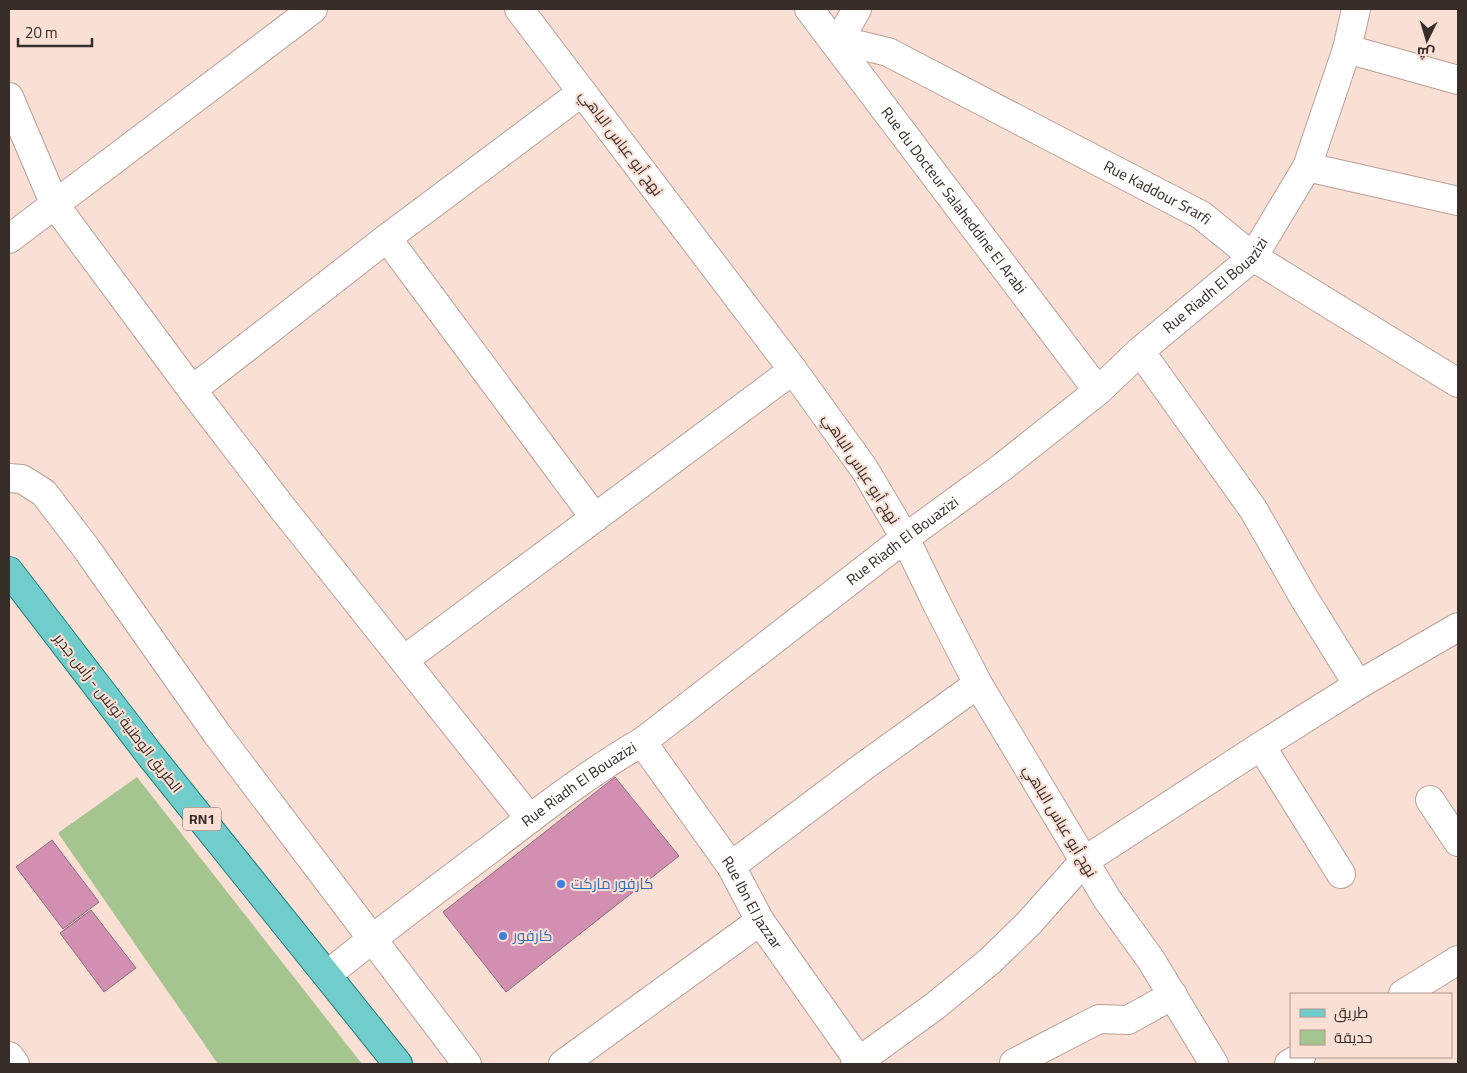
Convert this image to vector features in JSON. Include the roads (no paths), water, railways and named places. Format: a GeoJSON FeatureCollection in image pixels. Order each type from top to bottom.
{"type":"FeatureCollection","features":[{"type":"Feature","properties":{"kind":"main road","name":"الطريق الوطنية تونس - رأس جدير"},"geometry":{"type":"LineString","coordinates":[[9,571],[150,754],[398,1064]]}},
{"type":"Feature","properties":{"kind":"street"},"geometry":{"type":"LineString","coordinates":[[9,239],[313,9]]}},
{"type":"Feature","properties":{"kind":"street","name":"نهج أبو عباس الباهي"},"geometry":{"type":"LineString","coordinates":[[519,9],[793,370],[865,470],[906,538],[978,684],[1107,899],[1151,960],[1214,1064]]}},
{"type":"Feature","properties":{"kind":"street","name":"Rue du Docteur Salaheddine El Arabi"},"geometry":{"type":"LineString","coordinates":[[809,9],[1098,391]]}},
{"type":"Feature","properties":{"kind":"street"},"geometry":{"type":"LineString","coordinates":[[837,44],[857,9]]}},
{"type":"Feature","properties":{"kind":"street","name":"Rue Riadh El Bouazizi"},"geometry":{"type":"LineString","coordinates":[[327,975],[371,939],[530,819],[616,757],[642,742],[906,538],[1001,468],[1098,391],[1140,351],[1253,256],[1306,167],[1346,49],[1356,9]]}},
{"type":"Feature","properties":{"kind":"street","name":"Rue Kaddour Srarfi"},"geometry":{"type":"LineString","coordinates":[[837,44],[859,45],[888,52],[1202,215],[1253,256],[1458,383]]}},
{"type":"Feature","properties":{"kind":"street"},"geometry":{"type":"LineString","coordinates":[[1346,49],[1458,80]]}},
{"type":"Feature","properties":{"kind":"street"},"geometry":{"type":"LineString","coordinates":[[192,390],[387,238],[582,92]]}},
{"type":"Feature","properties":{"kind":"street"},"geometry":{"type":"LineString","coordinates":[[9,97],[55,205],[280,505],[530,819]]}},
{"type":"Feature","properties":{"kind":"street"},"geometry":{"type":"LineString","coordinates":[[1306,167],[1458,201]]}},
{"type":"Feature","properties":{"kind":"street"},"geometry":{"type":"LineString","coordinates":[[387,238],[595,518]]}},
{"type":"Feature","properties":{"kind":"street"},"geometry":{"type":"LineString","coordinates":[[1140,351],[1253,509],[1304,598],[1358,685]]}},
{"type":"Feature","properties":{"kind":"street"},"geometry":{"type":"LineString","coordinates":[[404,660],[793,370]]}},
{"type":"Feature","properties":{"kind":"street"},"geometry":{"type":"LineString","coordinates":[[9,478],[22,478],[44,493],[86,548],[217,734],[467,1064]]}},
{"type":"Feature","properties":{"kind":"street"},"geometry":{"type":"LineString","coordinates":[[858,1063],[935,1006],[990,962],[1029,923],[1084,861],[1358,685],[1458,627]]}},
{"type":"Feature","properties":{"kind":"street"},"geometry":{"type":"LineString","coordinates":[[731,866],[860,769],[978,684]]}},
{"type":"Feature","properties":{"kind":"street","name":"Rue Ibn El Jazzar"},"geometry":{"type":"LineString","coordinates":[[642,742],[731,866],[760,921],[858,1063]]}},
{"type":"Feature","properties":{"kind":"street"},"geometry":{"type":"LineString","coordinates":[[1261,746],[1340,874]]}},
{"type":"Feature","properties":{"kind":"street"},"geometry":{"type":"LineString","coordinates":[[1430,800],[1458,842]]}},
{"type":"Feature","properties":{"kind":"street"},"geometry":{"type":"LineString","coordinates":[[563,1064],[760,921]]}},
{"type":"Feature","properties":{"kind":"street"},"geometry":{"type":"LineString","coordinates":[[1405,993],[1458,960]]}},
{"type":"Feature","properties":{"kind":"street"},"geometry":{"type":"LineString","coordinates":[[1014,1063],[1099,1019],[1128,1020],[1173,995]]}},
{"type":"Feature","properties":{"kind":"street"},"geometry":{"type":"LineString","coordinates":[[9,1056],[15,1064]]}},
{"type":"Feature","properties":{"kind":"place","name":"كارفور ماركت"},"geometry":{"type":"Point","coordinates":[561,884]}},
{"type":"Feature","properties":{"kind":"place","name":"كارفور"},"geometry":{"type":"Point","coordinates":[503,936]}}]}
